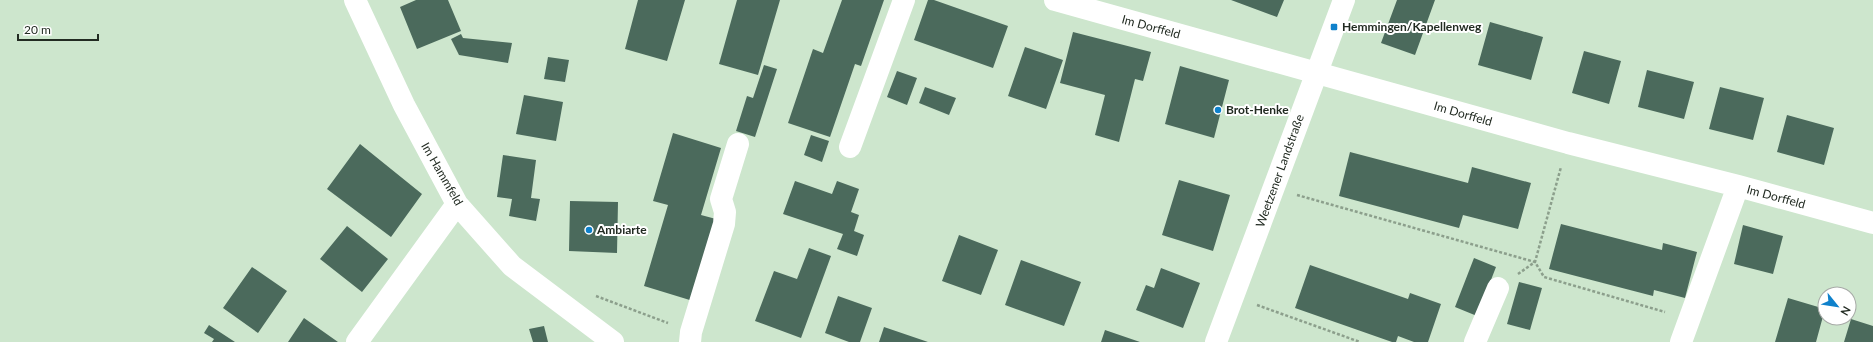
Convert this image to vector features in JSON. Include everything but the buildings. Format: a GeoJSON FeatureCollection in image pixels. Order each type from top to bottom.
{"type":"FeatureCollection","features":[{"type":"Feature","properties":{"kind":"street","name":"Im Hammfeld"},"geometry":{"type":"LineString","coordinates":[[355,0],[404,105],[457,204],[512,266],[613,342]]}},
{"type":"Feature","properties":{"kind":"street"},"geometry":{"type":"LineString","coordinates":[[850,147],[904,0]]}},
{"type":"Feature","properties":{"kind":"street","name":"Im Dorffeld"},"geometry":{"type":"LineString","coordinates":[[1054,0],[1568,144],[1738,186],[1873,223]]}},
{"type":"Feature","properties":{"kind":"street","name":"Weetzener Landstraße"},"geometry":{"type":"LineString","coordinates":[[1216,342],[1344,0]]}},
{"type":"Feature","properties":{"kind":"street"},"geometry":{"type":"LineString","coordinates":[[690,337],[724,224],[725,212],[721,199],[738,144]]}},
{"type":"Feature","properties":{"kind":"street"},"geometry":{"type":"LineString","coordinates":[[1682,342],[1738,186]]}},
{"type":"Feature","properties":{"kind":"street"},"geometry":{"type":"LineString","coordinates":[[357,342],[457,204]]}},
{"type":"Feature","properties":{"kind":"street"},"geometry":{"type":"LineString","coordinates":[[1475,342],[1498,288]]}},
{"type":"Feature","properties":{"kind":"path"},"geometry":{"type":"LineString","coordinates":[[1498,288],[1535,262],[1568,144]]}},
{"type":"Feature","properties":{"kind":"path"},"geometry":{"type":"LineString","coordinates":[[1295,195],[1535,262],[1544,277],[1690,319]]}},
{"type":"Feature","properties":{"kind":"path"},"geometry":{"type":"LineString","coordinates":[[591,294],[690,337]]}},
{"type":"Feature","properties":{"kind":"path"},"geometry":{"type":"LineString","coordinates":[[1255,304],[1360,342]]}},
{"type":"Feature","properties":{"kind":"place","name":"Hemmingen/Kapellenweg"},"geometry":{"type":"Point","coordinates":[1334,27]}},
{"type":"Feature","properties":{"kind":"place","name":"Brot-Henke"},"geometry":{"type":"Point","coordinates":[1218,110]}},
{"type":"Feature","properties":{"kind":"place","name":"Ambiarte"},"geometry":{"type":"Point","coordinates":[589,230]}}]}
